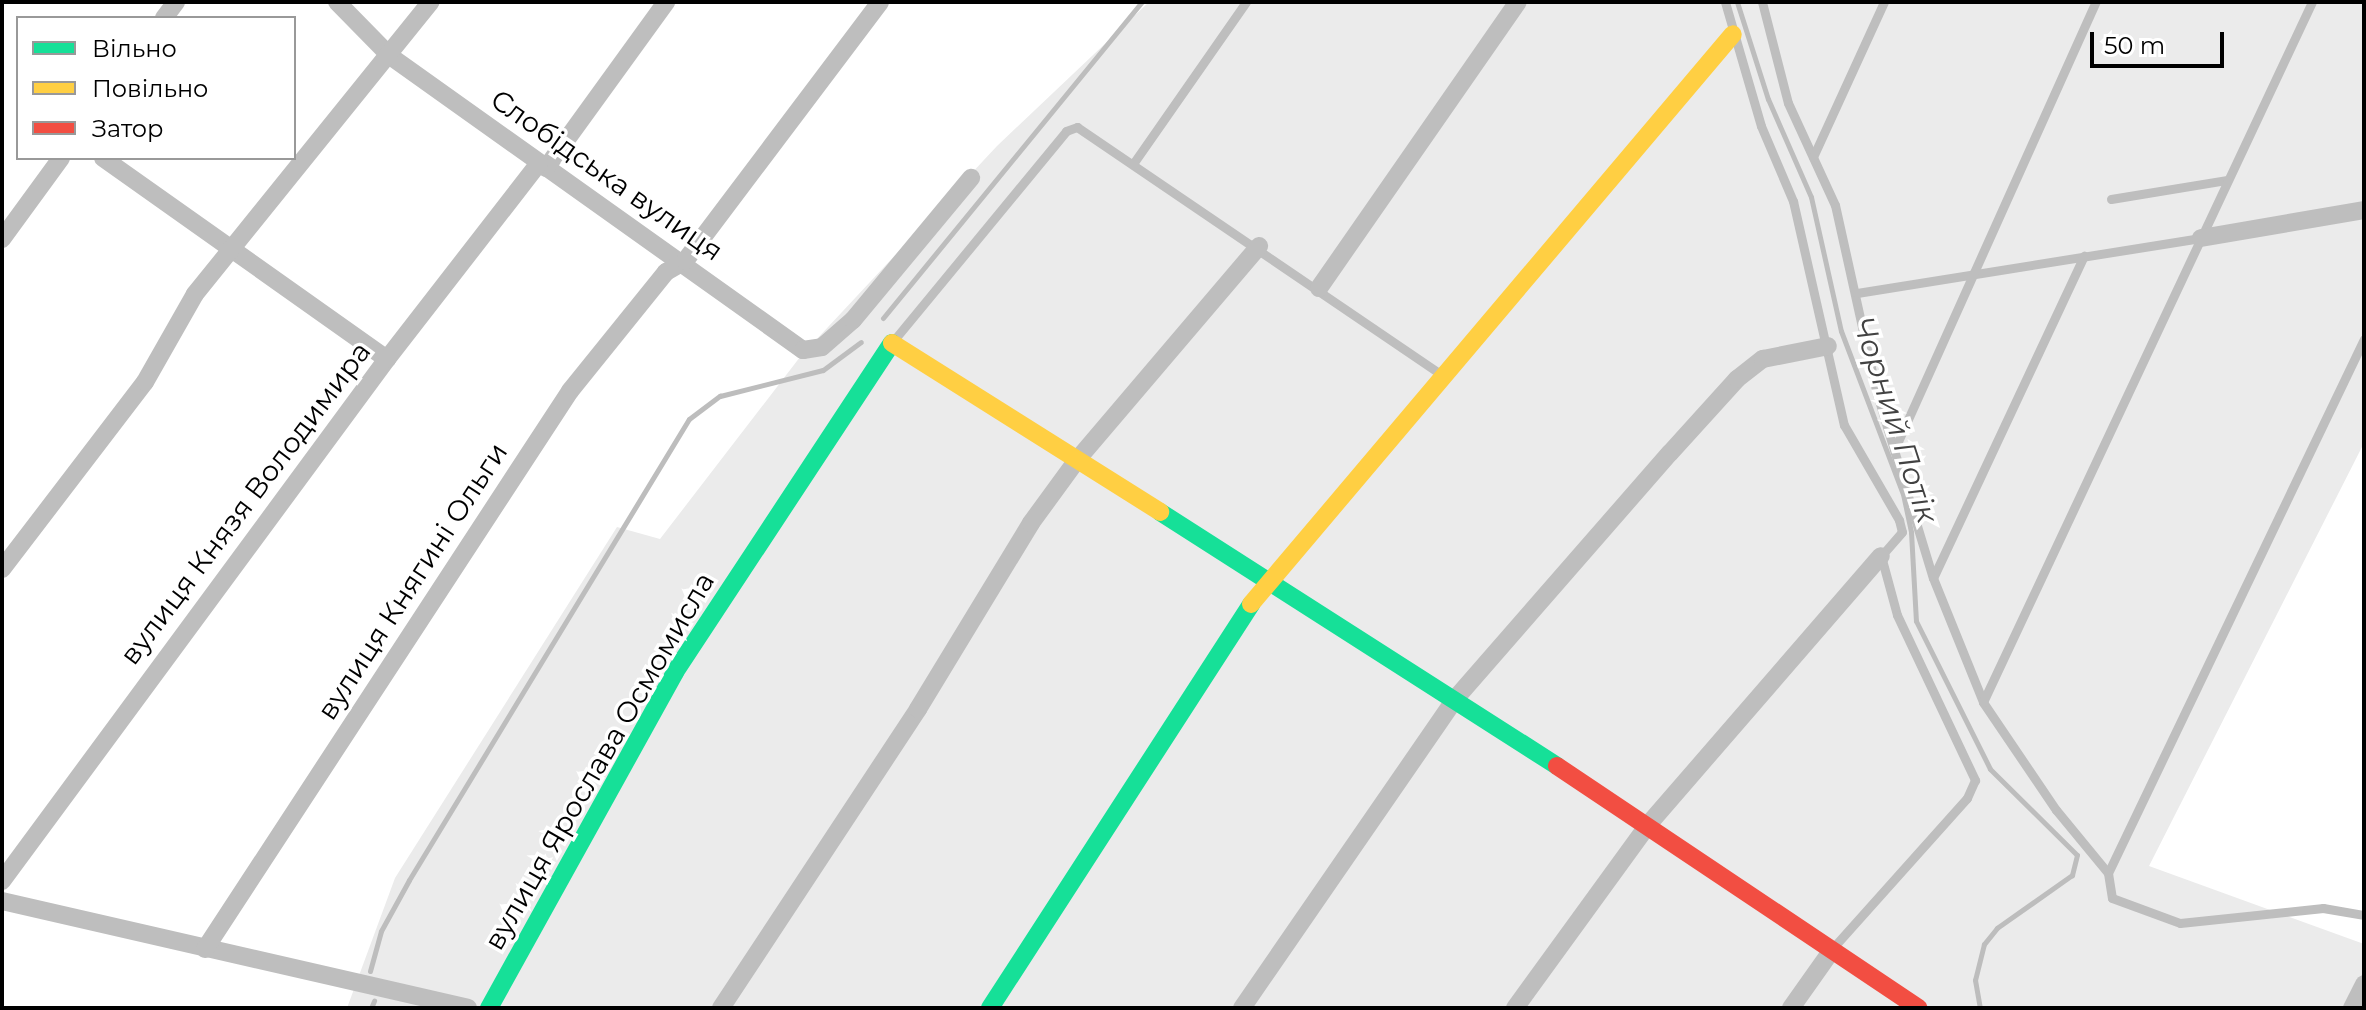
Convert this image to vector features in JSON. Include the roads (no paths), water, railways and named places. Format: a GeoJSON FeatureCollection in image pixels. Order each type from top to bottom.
{"type":"FeatureCollection","features":[{"type":"Feature","properties":{"kind":"street","name":"Слобідська вулиця"},"geometry":{"type":"LineString","coordinates":[[337,2],[390,56],[542,166],[685,261],[796,348],[822,347],[853,320],[971,178]]}},
{"type":"Feature","properties":{"kind":"street"},"geometry":{"type":"LineString","coordinates":[[2,569],[145,382],[195,294],[431,2]]}},
{"type":"Feature","properties":{"kind":"street","name":"вулиця Князя Володимира"},"geometry":{"type":"LineString","coordinates":[[2,881],[387,359],[542,166],[666,2]]}},
{"type":"Feature","properties":{"kind":"street","name":"вулиця Княгині Ольги"},"geometry":{"type":"LineString","coordinates":[[205,949],[570,391],[666,272],[685,261],[880,2]]}},
{"type":"Feature","properties":{"kind":"street"},"geometry":{"type":"LineString","coordinates":[[1319,288],[1518,2]]}},
{"type":"Feature","properties":{"kind":"street"},"geometry":{"type":"LineString","coordinates":[[990,1008],[1212,658],[1267,583],[1733,34]]}},
{"type":"Feature","properties":{"kind":"street"},"geometry":{"type":"LineString","coordinates":[[2,239],[60,160]]}},
{"type":"Feature","properties":{"kind":"street"},"geometry":{"type":"LineString","coordinates":[[106,160],[387,359]]}},
{"type":"Feature","properties":{"kind":"street"},"geometry":{"type":"LineString","coordinates":[[2201,238],[2364,210]]}},
{"type":"Feature","properties":{"kind":"street"},"geometry":{"type":"LineString","coordinates":[[721,1008],[918,709],[1002,566],[1077,460],[1259,246]]}},
{"type":"Feature","properties":{"kind":"street"},"geometry":{"type":"LineString","coordinates":[[891,342],[1267,583],[1456,698],[1919,1008]]}},
{"type":"Feature","properties":{"kind":"street","name":"вулиця Ярослава Осмомисла"},"geometry":{"type":"LineString","coordinates":[[489,1008],[675,672],[891,342]]}},
{"type":"Feature","properties":{"kind":"street"},"geometry":{"type":"LineString","coordinates":[[1242,1008],[1456,698],[1737,379],[1771,356],[1828,346]]}},
{"type":"Feature","properties":{"kind":"street"},"geometry":{"type":"LineString","coordinates":[[1515,1008],[1647,826],[1881,556]]}},
{"type":"Feature","properties":{"kind":"street"},"geometry":{"type":"LineString","coordinates":[[2,901],[468,1008]]}},
{"type":"Feature","properties":{"kind":"street"},"geometry":{"type":"LineString","coordinates":[[1791,1008],[1832,950]]}},
{"type":"Feature","properties":{"kind":"street"},"geometry":{"type":"LineString","coordinates":[[2352,1008],[2364,984]]}},
{"type":"Feature","properties":{"kind":"lane"},"geometry":{"type":"LineString","coordinates":[[1135,161],[1246,2]]}},
{"type":"Feature","properties":{"kind":"lane"},"geometry":{"type":"LineString","coordinates":[[1725,2],[1761,126],[1793,201],[1844,425],[1899,520],[1902,532],[1881,556],[1897,615],[1975,780],[1967,798],[1832,950]]}},
{"type":"Feature","properties":{"kind":"lane"},"geometry":{"type":"LineString","coordinates":[[1762,2],[1775,66],[1835,205],[1877,394],[1896,446],[1933,578],[1983,702],[2056,810],[2108,873],[2112,898],[2180,923],[2323,908],[2364,915]]}},
{"type":"Feature","properties":{"kind":"lane"},"geometry":{"type":"LineString","coordinates":[[1813,157],[1884,2]]}},
{"type":"Feature","properties":{"kind":"lane"},"geometry":{"type":"LineString","coordinates":[[1896,446],[2096,2]]}},
{"type":"Feature","properties":{"kind":"lane"},"geometry":{"type":"LineString","coordinates":[[1983,702],[2312,2]]}},
{"type":"Feature","properties":{"kind":"lane"},"geometry":{"type":"LineString","coordinates":[[891,342],[1071,127],[1083,128],[1135,161],[1442,375]]}},
{"type":"Feature","properties":{"kind":"lane"},"geometry":{"type":"LineString","coordinates":[[2111,199],[2227,180]]}},
{"type":"Feature","properties":{"kind":"lane"},"geometry":{"type":"LineString","coordinates":[[1857,293],[2201,238]]}},
{"type":"Feature","properties":{"kind":"lane"},"geometry":{"type":"LineString","coordinates":[[1933,578],[2084,256]]}},
{"type":"Feature","properties":{"kind":"lane"},"geometry":{"type":"LineString","coordinates":[[2108,873],[2364,339]]}},
{"type":"Feature","properties":{"kind":"waterway"},"geometry":{"type":"LineString","coordinates":[[883,318],[1142,2]]}},
{"type":"Feature","properties":{"kind":"waterway","name":"Чорний Потік"},"geometry":{"type":"LineString","coordinates":[[1737,2],[1768,99],[1811,197],[1841,331],[1903,494],[1911,532],[1916,621],[1990,769],[2077,855],[2072,875],[1997,928],[1984,944],[1975,980],[1980,1008]]}},
{"type":"Feature","properties":{"kind":"waterway"},"geometry":{"type":"LineString","coordinates":[[370,971],[381,931],[409,880],[689,419],[720,396],[823,370],[861,342]]}},
{"type":"Feature","properties":{"kind":"waterway"},"geometry":{"type":"LineString","coordinates":[[371,1008],[374,1001]]}}]}
